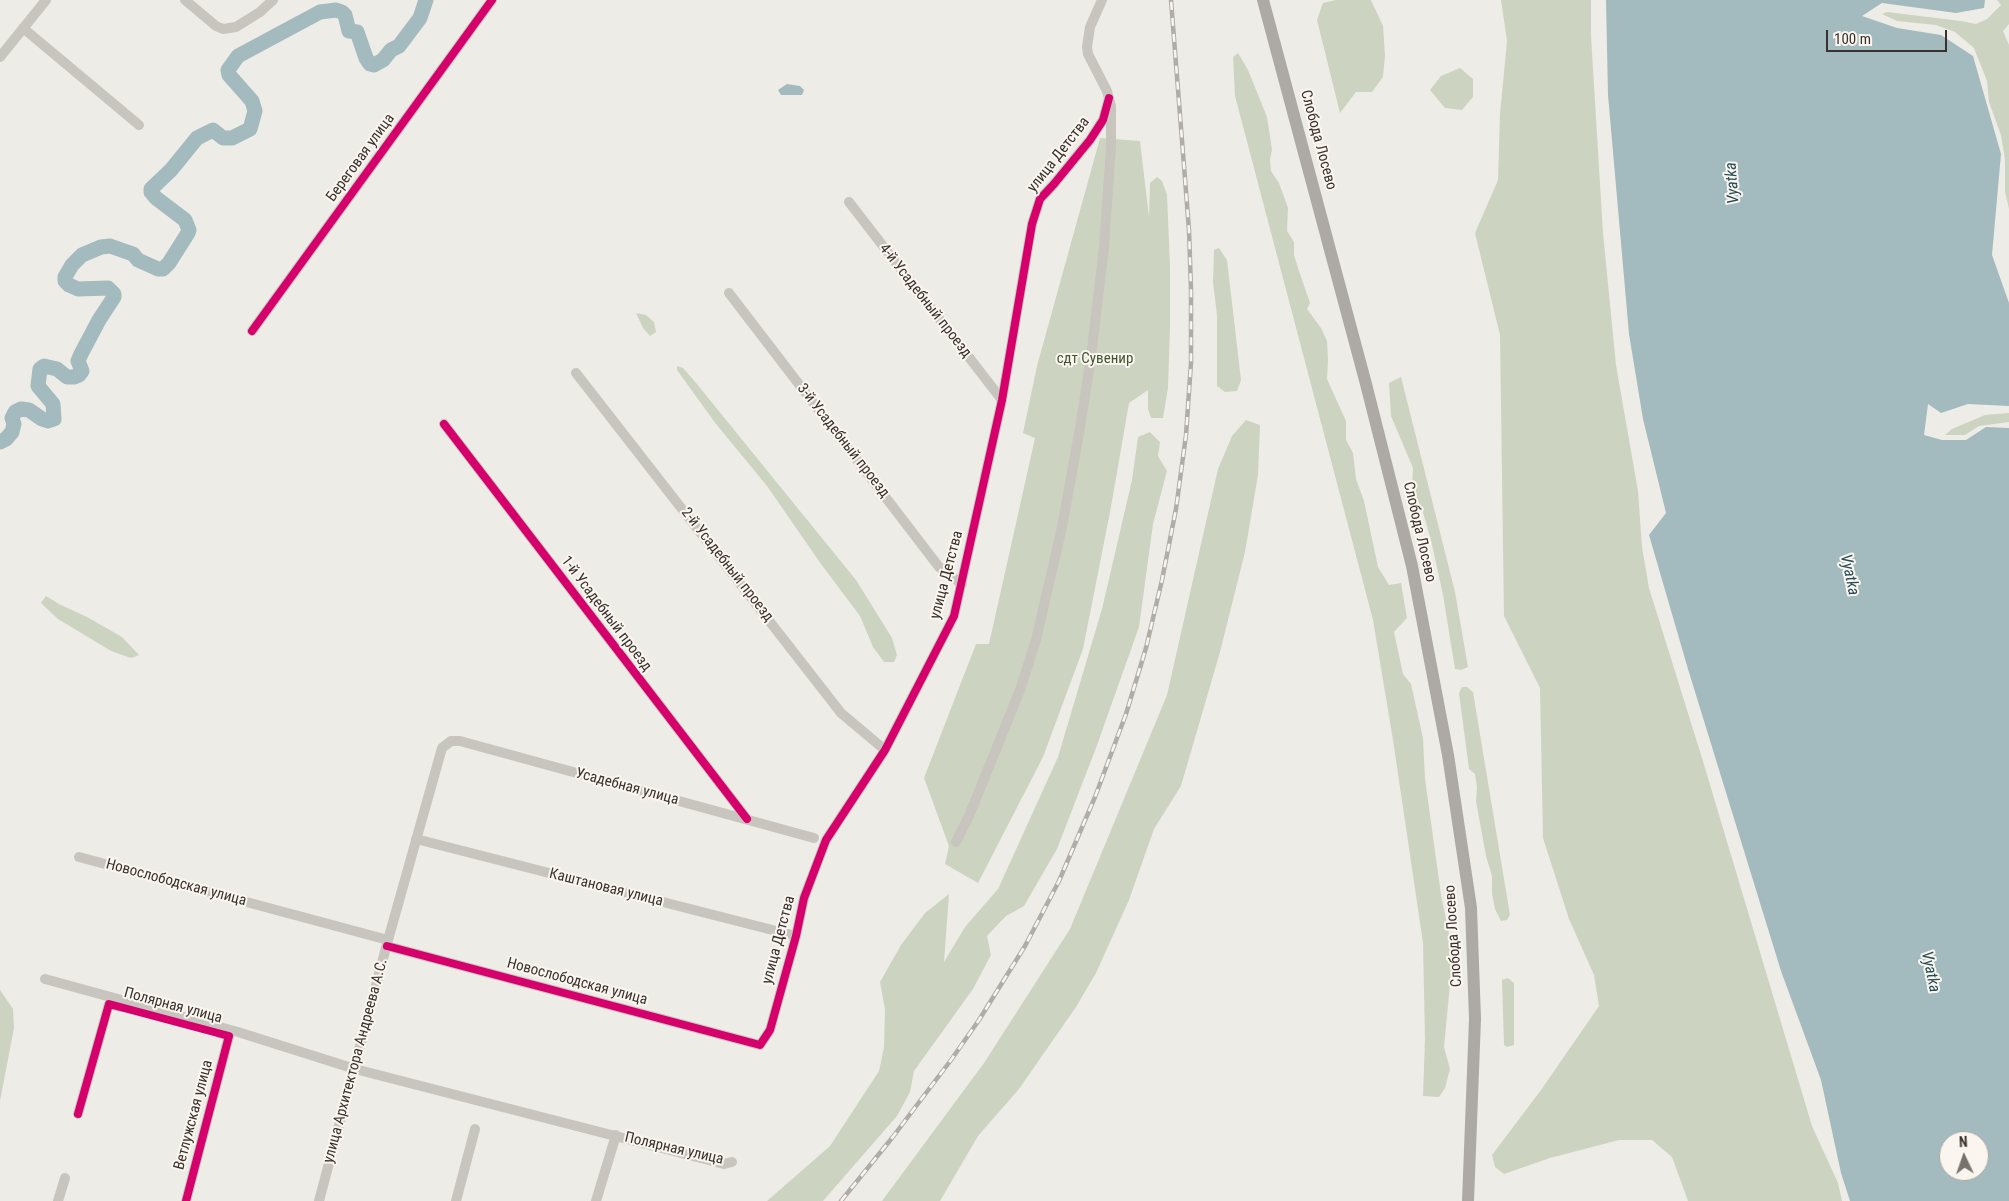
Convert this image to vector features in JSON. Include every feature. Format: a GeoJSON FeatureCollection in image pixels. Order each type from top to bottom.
{"type":"FeatureCollection","features":[{"type":"Feature","properties":{"kind":"main road","name":"Слобода Лосево"},"geometry":{"type":"LineString","coordinates":[[1263,0],[1361,366],[1412,566],[1448,754],[1471,908],[1476,1019],[1468,1201]]}},
{"type":"Feature","properties":{"kind":"street"},"geometry":{"type":"LineString","coordinates":[[0,57],[46,0]]}},
{"type":"Feature","properties":{"kind":"street"},"geometry":{"type":"LineString","coordinates":[[185,0],[216,26],[223,29],[236,27],[260,12],[273,0]]}},
{"type":"Feature","properties":{"kind":"street","name":"Береговая улица"},"geometry":{"type":"LineString","coordinates":[[252,331],[492,0]]}},
{"type":"Feature","properties":{"kind":"street"},"geometry":{"type":"LineString","coordinates":[[956,842],[969,816],[1020,690],[1036,640],[1062,527],[1091,357],[1104,247],[1113,119],[1109,98],[1088,54],[1087,38],[1102,0]]}},
{"type":"Feature","properties":{"kind":"street"},"geometry":{"type":"LineString","coordinates":[[23,28],[139,125]]}},
{"type":"Feature","properties":{"kind":"street","name":"улица Детства"},"geometry":{"type":"LineString","coordinates":[[760,1045],[770,1030],[796,936],[804,898],[826,840],[885,750],[954,616],[1002,400],[1032,224],[1040,199],[1090,140],[1103,120],[1109,98]]}},
{"type":"Feature","properties":{"kind":"street","name":"4-й Усадебный проезд"},"geometry":{"type":"LineString","coordinates":[[849,202],[1002,400]]}},
{"type":"Feature","properties":{"kind":"street","name":"3-й Усадебный проезд"},"geometry":{"type":"LineString","coordinates":[[729,293],[940,567],[962,584]]}},
{"type":"Feature","properties":{"kind":"street","name":"2-й Усадебный проезд"},"geometry":{"type":"LineString","coordinates":[[576,373],[841,712],[885,750]]}},
{"type":"Feature","properties":{"kind":"street","name":"1-й Усадебный проезд"},"geometry":{"type":"LineString","coordinates":[[444,424],[747,820]]}},
{"type":"Feature","properties":{"kind":"street","name":"Усадебная улица"},"geometry":{"type":"LineString","coordinates":[[442,748],[451,741],[460,741],[814,838]]}},
{"type":"Feature","properties":{"kind":"street","name":"улица Архитектора Андреева А.С."},"geometry":{"type":"LineString","coordinates":[[319,1201],[442,748]]}},
{"type":"Feature","properties":{"kind":"street","name":"Каштановая улица"},"geometry":{"type":"LineString","coordinates":[[416,839],[796,936]]}},
{"type":"Feature","properties":{"kind":"street","name":"Новослободская улица"},"geometry":{"type":"LineString","coordinates":[[79,857],[760,1045]]}},
{"type":"Feature","properties":{"kind":"street","name":"Полярная улица"},"geometry":{"type":"LineString","coordinates":[[45,979],[238,1032],[355,1069],[724,1164],[732,1162]]}},
{"type":"Feature","properties":{"kind":"street","name":"Полярная улица"},"geometry":{"type":"LineString","coordinates":[[78,1114],[109,1004],[230,1036]]}},
{"type":"Feature","properties":{"kind":"street","name":"Ветлужская улица"},"geometry":{"type":"LineString","coordinates":[[186,1201],[230,1036]]}},
{"type":"Feature","properties":{"kind":"street"},"geometry":{"type":"LineString","coordinates":[[456,1201],[475,1129]]}},
{"type":"Feature","properties":{"kind":"street","name":"Полярная улица"},"geometry":{"type":"LineString","coordinates":[[596,1201],[616,1135]]}},
{"type":"Feature","properties":{"kind":"street"},"geometry":{"type":"LineString","coordinates":[[58,1201],[65,1178]]}},
{"type":"Feature","properties":{"kind":"green space"},"geometry":{"type":"Polygon","coordinates":[[[1336,0],[1371,0],[1383,26],[1385,56],[1383,77],[1372,92],[1356,92],[1340,113],[1317,20],[1323,3],[1336,0]]]}},
{"type":"Feature","properties":{"kind":"green space"},"geometry":{"type":"Polygon","coordinates":[[[1501,0],[1591,0],[1591,36],[1603,233],[1616,365],[1638,491],[1642,547],[1649,588],[1812,1126],[1838,1183],[1842,1201],[1688,1201],[1672,1157],[1652,1140],[1619,1140],[1550,1158],[1504,1174],[1495,1167],[1492,1155],[1541,1090],[1599,1006],[1594,975],[1569,919],[1543,838],[1540,688],[1504,616],[1500,335],[1475,233],[1498,180],[1500,114],[1507,41],[1501,0]]]}},
{"type":"Feature","properties":{"kind":"green space"},"geometry":{"type":"Polygon","coordinates":[[[1997,0],[2009,0],[2009,24],[2003,31],[2009,45],[2009,209],[2005,192],[2005,159],[2001,135],[1989,102],[1987,81],[1974,48],[1955,32],[1936,25],[1897,21],[1882,14],[1887,12],[1976,24],[1987,19],[2001,5],[1997,0]]]}},
{"type":"Feature","properties":{"kind":"green space"},"geometry":{"type":"Polygon","coordinates":[[[1238,53],[1248,70],[1267,117],[1272,150],[1270,160],[1271,171],[1279,183],[1288,208],[1287,231],[1294,242],[1294,255],[1310,303],[1307,309],[1321,328],[1327,341],[1327,379],[1346,421],[1346,440],[1353,453],[1356,479],[1364,501],[1378,567],[1389,585],[1401,583],[1407,618],[1394,632],[1403,674],[1411,684],[1423,738],[1425,779],[1441,895],[1453,953],[1444,1047],[1450,1069],[1445,1088],[1439,1097],[1423,1096],[1425,1039],[1423,943],[1373,620],[1235,96],[1233,57],[1238,53]]]}},
{"type":"Feature","properties":{"kind":"green space"},"geometry":{"type":"Polygon","coordinates":[[[1460,68],[1473,79],[1473,97],[1462,110],[1445,108],[1430,90],[1441,76],[1460,68]]]}},
{"type":"Feature","properties":{"kind":"green space","name":"сдт Сувенир"},"geometry":{"type":"Polygon","coordinates":[[[1100,138],[1140,141],[1149,217],[1150,183],[1157,177],[1162,181],[1167,195],[1170,266],[1168,388],[1163,418],[1151,418],[1148,409],[1148,390],[1129,403],[1083,649],[1043,757],[978,883],[945,864],[949,846],[924,778],[976,644],[989,644],[1035,438],[1023,433],[1037,366],[1100,138]]]}},
{"type":"Feature","properties":{"kind":"green space"},"geometry":{"type":"Polygon","coordinates":[[[1219,248],[1227,260],[1241,380],[1237,391],[1225,392],[1217,386],[1217,315],[1213,282],[1214,250],[1219,248]]]}},
{"type":"Feature","properties":{"kind":"green space"},"geometry":{"type":"Polygon","coordinates":[[[636,313],[646,315],[654,322],[656,332],[650,336],[643,328],[636,313]]]}},
{"type":"Feature","properties":{"kind":"green space"},"geometry":{"type":"Polygon","coordinates":[[[677,366],[683,368],[692,378],[856,580],[892,638],[897,655],[894,662],[884,662],[873,647],[860,616],[767,486],[716,424],[677,370],[677,366]]]}},
{"type":"Feature","properties":{"kind":"green space"},"geometry":{"type":"Polygon","coordinates":[[[1401,377],[1455,592],[1468,667],[1461,670],[1455,669],[1443,595],[1431,540],[1422,509],[1412,489],[1413,468],[1391,416],[1389,383],[1401,377]]]}},
{"type":"Feature","properties":{"kind":"green space"},"geometry":{"type":"Polygon","coordinates":[[[2009,413],[2009,422],[1979,426],[1965,435],[1945,435],[1952,429],[1985,415],[2009,413]]]}},
{"type":"Feature","properties":{"kind":"green space"},"geometry":{"type":"Polygon","coordinates":[[[1246,420],[1260,425],[1258,475],[1245,552],[1220,652],[1181,786],[1154,829],[1129,900],[1096,973],[1076,1007],[1019,1089],[978,1136],[940,1201],[882,1201],[984,1063],[1070,929],[1167,695],[1218,469],[1232,436],[1246,420]]]}},
{"type":"Feature","properties":{"kind":"green space"},"geometry":{"type":"Polygon","coordinates":[[[1150,432],[1160,442],[1158,456],[1167,471],[1153,524],[1139,627],[1096,748],[1057,849],[1024,906],[1006,916],[987,936],[991,955],[973,989],[914,1071],[910,1092],[897,1116],[823,1201],[767,1201],[830,1146],[879,1071],[884,1047],[885,1009],[880,982],[901,945],[925,913],[949,894],[944,962],[965,927],[998,889],[1058,757],[1102,609],[1132,480],[1138,437],[1150,432]]]}},
{"type":"Feature","properties":{"kind":"green space"},"geometry":{"type":"Polygon","coordinates":[[[46,596],[122,637],[139,655],[131,658],[111,651],[58,619],[41,603],[46,596]]]}},
{"type":"Feature","properties":{"kind":"green space"},"geometry":{"type":"Polygon","coordinates":[[[1462,687],[1467,687],[1473,692],[1510,915],[1507,920],[1501,921],[1495,909],[1492,894],[1492,876],[1486,856],[1476,801],[1477,787],[1475,774],[1469,769],[1459,693],[1462,687]]]}},
{"type":"Feature","properties":{"kind":"green space"},"geometry":{"type":"Polygon","coordinates":[[[1508,978],[1514,983],[1514,1045],[1507,1047],[1504,1045],[1502,980],[1508,978]]]}},
{"type":"Feature","properties":{"kind":"green space"},"geometry":{"type":"Polygon","coordinates":[[[0,990],[13,1009],[14,1028],[0,1101],[0,990]]]}},
{"type":"Feature","properties":{"kind":"water","name":"Vyatka"},"geometry":{"type":"Polygon","coordinates":[[[1606,0],[1985,0],[1984,8],[1956,13],[1882,3],[1862,16],[1897,28],[1941,35],[1973,56],[2001,154],[1992,255],[2009,303],[2009,406],[1968,404],[1941,413],[1928,404],[1924,435],[1942,440],[1966,440],[1986,427],[2009,428],[2009,1201],[1850,1201],[1841,1173],[1821,1080],[1781,971],[1688,669],[1649,535],[1666,513],[1643,419],[1629,334],[1608,95],[1606,0]]]}},
{"type":"Feature","properties":{"kind":"water"},"geometry":{"type":"Polygon","coordinates":[[[787,84],[800,86],[804,90],[802,95],[781,95],[778,90],[787,84]]]}},
{"type":"Feature","properties":{"kind":"waterway"},"geometry":{"type":"LineString","coordinates":[[0,442],[6,439],[12,432],[14,424],[12,418],[15,412],[21,409],[29,410],[48,421],[54,419],[53,404],[38,386],[40,369],[44,366],[57,369],[67,377],[79,375],[82,371],[78,361],[81,354],[114,297],[114,294],[108,288],[78,289],[69,285],[65,281],[65,277],[72,265],[82,255],[101,247],[110,246],[133,254],[138,260],[158,269],[163,269],[169,263],[188,233],[189,230],[185,220],[156,198],[151,189],[171,170],[197,138],[213,130],[223,138],[232,138],[250,129],[255,111],[252,101],[229,75],[228,70],[238,56],[320,12],[336,10],[345,15],[349,31],[357,32],[366,58],[370,64],[374,65],[383,60],[391,50],[399,46],[420,18],[426,0]]}},
{"type":"Feature","properties":{"kind":"railway"},"geometry":{"type":"LineString","coordinates":[[841,1201],[951,1060],[979,1020],[1025,946],[1059,881],[1095,797],[1126,714],[1146,648],[1176,509],[1186,435],[1191,363],[1189,230],[1171,0]]}},
{"type":"Feature","properties":{"kind":"cycle path"},"geometry":{"type":"LineString","coordinates":[[252,331],[492,0]]}},
{"type":"Feature","properties":{"kind":"cycle path"},"geometry":{"type":"LineString","coordinates":[[387,946],[760,1045],[770,1030],[796,936],[804,898],[826,840],[885,750],[954,616],[1002,400],[1032,224],[1040,199],[1090,140],[1103,120],[1109,98]]}},
{"type":"Feature","properties":{"kind":"cycle path"},"geometry":{"type":"LineString","coordinates":[[444,424],[747,819]]}},
{"type":"Feature","properties":{"kind":"cycle path"},"geometry":{"type":"LineString","coordinates":[[78,1114],[109,1004],[229,1036],[186,1201]]}}]}
